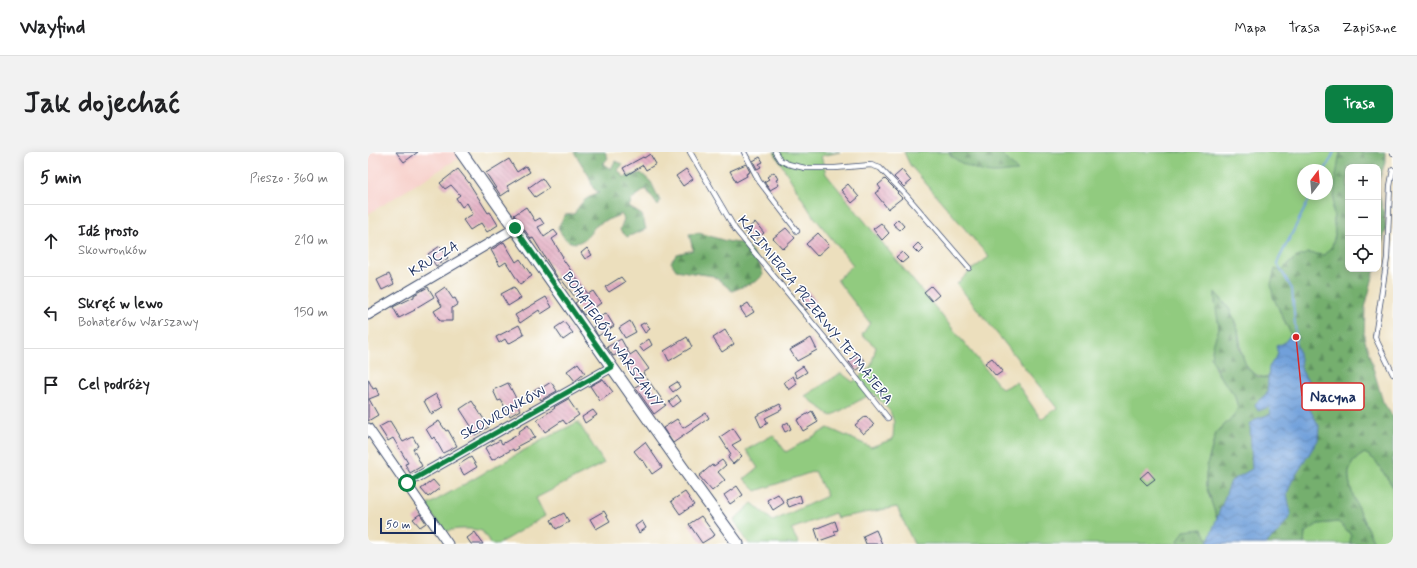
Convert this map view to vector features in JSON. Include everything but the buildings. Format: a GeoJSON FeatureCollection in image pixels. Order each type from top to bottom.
{"type":"FeatureCollection","features":[{"type":"Feature","properties":{"kind":"street","name":"BOHATERÓW WARSZAWY"},"geometry":{"type":"LineString","coordinates":[[461,152],[682,467],[738,544]]}},
{"type":"Feature","properties":{"kind":"street","name":"KRUCZA"},"geometry":{"type":"LineString","coordinates":[[368,315],[515,228]]}},
{"type":"Feature","properties":{"kind":"street","name":"SKOWRONKÓW"},"geometry":{"type":"LineString","coordinates":[[407,483],[612,367]]}},
{"type":"Feature","properties":{"kind":"street"},"geometry":{"type":"LineString","coordinates":[[368,428],[448,544]]}},
{"type":"Feature","properties":{"kind":"lane","name":"KAZIMIERZA PRZERWY-TETMAJERA"},"geometry":{"type":"LineString","coordinates":[[690,152],[735,229],[888,418]]}},
{"type":"Feature","properties":{"kind":"lane"},"geometry":{"type":"LineString","coordinates":[[744,152],[759,181],[797,231]]}},
{"type":"Feature","properties":{"kind":"lane"},"geometry":{"type":"LineString","coordinates":[[775,152],[780,160],[788,164],[805,168],[835,168],[871,165],[880,168],[906,195],[969,268]]}},
{"type":"Feature","properties":{"kind":"lane"},"geometry":{"type":"LineString","coordinates":[[1393,170],[1390,186],[1387,258],[1375,337],[1393,374]]}},
{"type":"Feature","properties":{"kind":"shaded area"},"geometry":{"type":"Polygon","coordinates":[[[368,152],[454,152],[459,158],[368,214],[368,152]]]}},
{"type":"Feature","properties":{"kind":"green space"},"geometry":{"type":"Polygon","coordinates":[[[574,152],[605,152],[608,158],[603,164],[611,169],[615,161],[623,164],[618,170],[624,177],[641,173],[651,182],[660,201],[658,206],[646,189],[632,199],[629,207],[642,215],[646,229],[627,237],[620,230],[624,219],[621,214],[599,224],[588,236],[579,242],[570,242],[563,237],[558,227],[565,215],[574,214],[584,200],[599,193],[593,188],[589,176],[574,152]]]}},
{"type":"Feature","properties":{"kind":"green space"},"geometry":{"type":"Polygon","coordinates":[[[774,152],[840,152],[821,156],[826,174],[1002,389],[1016,382],[1041,419],[1057,408],[957,284],[970,271],[989,257],[910,165],[904,152],[949,152],[951,157],[1000,152],[1340,152],[1333,208],[1335,235],[1332,246],[1324,255],[1308,254],[1295,258],[1281,271],[1275,269],[1279,310],[1291,334],[1282,364],[1267,378],[1251,371],[1247,366],[1242,353],[1238,330],[1234,319],[1229,309],[1215,293],[1219,328],[1214,367],[1234,394],[1238,407],[1234,416],[1216,433],[1208,462],[1206,486],[1219,525],[1214,544],[1178,541],[1180,544],[914,544],[897,507],[837,518],[835,513],[791,529],[799,544],[749,544],[734,520],[752,503],[773,521],[827,496],[815,471],[756,491],[744,479],[758,468],[746,450],[773,435],[786,452],[828,428],[871,447],[893,439],[894,422],[890,411],[873,393],[831,416],[805,396],[841,373],[853,382],[871,366],[876,347],[862,335],[870,323],[837,280],[853,265],[811,213],[774,152]]]}},
{"type":"Feature","properties":{"kind":"green space"},"geometry":{"type":"Polygon","coordinates":[[[949,152],[1000,152],[1018,171],[996,173],[984,172],[963,164],[949,152]]]}},
{"type":"Feature","properties":{"kind":"green space"},"geometry":{"type":"Polygon","coordinates":[[[1340,152],[1385,152],[1385,163],[1381,174],[1381,164],[1345,164],[1345,272],[1374,272],[1365,308],[1364,337],[1383,402],[1393,417],[1393,487],[1375,460],[1365,453],[1353,462],[1349,471],[1349,478],[1354,497],[1362,518],[1375,544],[1350,544],[1351,534],[1338,522],[1318,524],[1305,533],[1304,544],[1214,544],[1219,525],[1206,486],[1208,462],[1216,433],[1234,416],[1238,407],[1234,394],[1220,377],[1211,357],[1213,345],[1219,328],[1215,303],[1215,292],[1230,310],[1238,330],[1240,349],[1247,368],[1258,377],[1267,378],[1282,364],[1291,334],[1273,297],[1271,284],[1275,269],[1281,271],[1295,258],[1308,253],[1324,255],[1332,246],[1335,235],[1333,208],[1340,152]]]}},
{"type":"Feature","properties":{"kind":"green space"},"geometry":{"type":"Polygon","coordinates":[[[1381,202],[1384,213],[1386,229],[1381,248],[1381,202]]]}},
{"type":"Feature","properties":{"kind":"green space"},"geometry":{"type":"Polygon","coordinates":[[[698,233],[747,246],[756,258],[763,275],[757,281],[732,291],[714,276],[676,270],[671,262],[677,254],[693,250],[689,234],[698,233]]]}},
{"type":"Feature","properties":{"kind":"green space"},"geometry":{"type":"Polygon","coordinates":[[[578,422],[604,463],[536,498],[545,516],[498,544],[491,544],[482,531],[478,530],[458,529],[444,532],[426,506],[544,439],[578,422]]]}},
{"type":"Feature","properties":{"kind":"green space"},"geometry":{"type":"Polygon","coordinates":[[[1365,453],[1375,460],[1393,487],[1393,544],[1375,544],[1354,497],[1349,478],[1349,471],[1355,460],[1365,453]]]}},
{"type":"Feature","properties":{"kind":"green space"},"geometry":{"type":"Polygon","coordinates":[[[1338,522],[1351,534],[1350,544],[1304,544],[1305,533],[1318,524],[1338,522]]]}},
{"type":"Feature","properties":{"kind":"green space"},"geometry":{"type":"Polygon","coordinates":[[[1202,529],[1211,544],[1180,544],[1178,541],[1184,531],[1202,529]]]}},
{"type":"Feature","properties":{"kind":"water"},"geometry":{"type":"Polygon","coordinates":[[[1291,334],[1298,348],[1302,371],[1312,388],[1314,401],[1308,406],[1319,426],[1318,440],[1292,481],[1287,494],[1291,515],[1279,532],[1265,544],[1207,544],[1231,481],[1252,469],[1250,424],[1258,418],[1271,414],[1269,407],[1258,411],[1255,404],[1267,393],[1269,367],[1278,354],[1276,346],[1284,343],[1291,334]]]}},
{"type":"Feature","properties":{"kind":"waterway"},"geometry":{"type":"LineString","coordinates":[[1328,164],[1334,152]]}},
{"type":"Feature","properties":{"kind":"waterway"},"geometry":{"type":"LineString","coordinates":[[1295,343],[1296,337],[1292,289],[1277,263],[1309,200]]}},
{"type":"Feature","properties":{"kind":"place","name":"Nacyna"},"geometry":{"type":"Point","coordinates":[1296,337]}},
{"type":"Feature","properties":{"kind":"route"},"geometry":{"type":"LineString","coordinates":[[407,483],[612,367],[515,228]]}}]}
